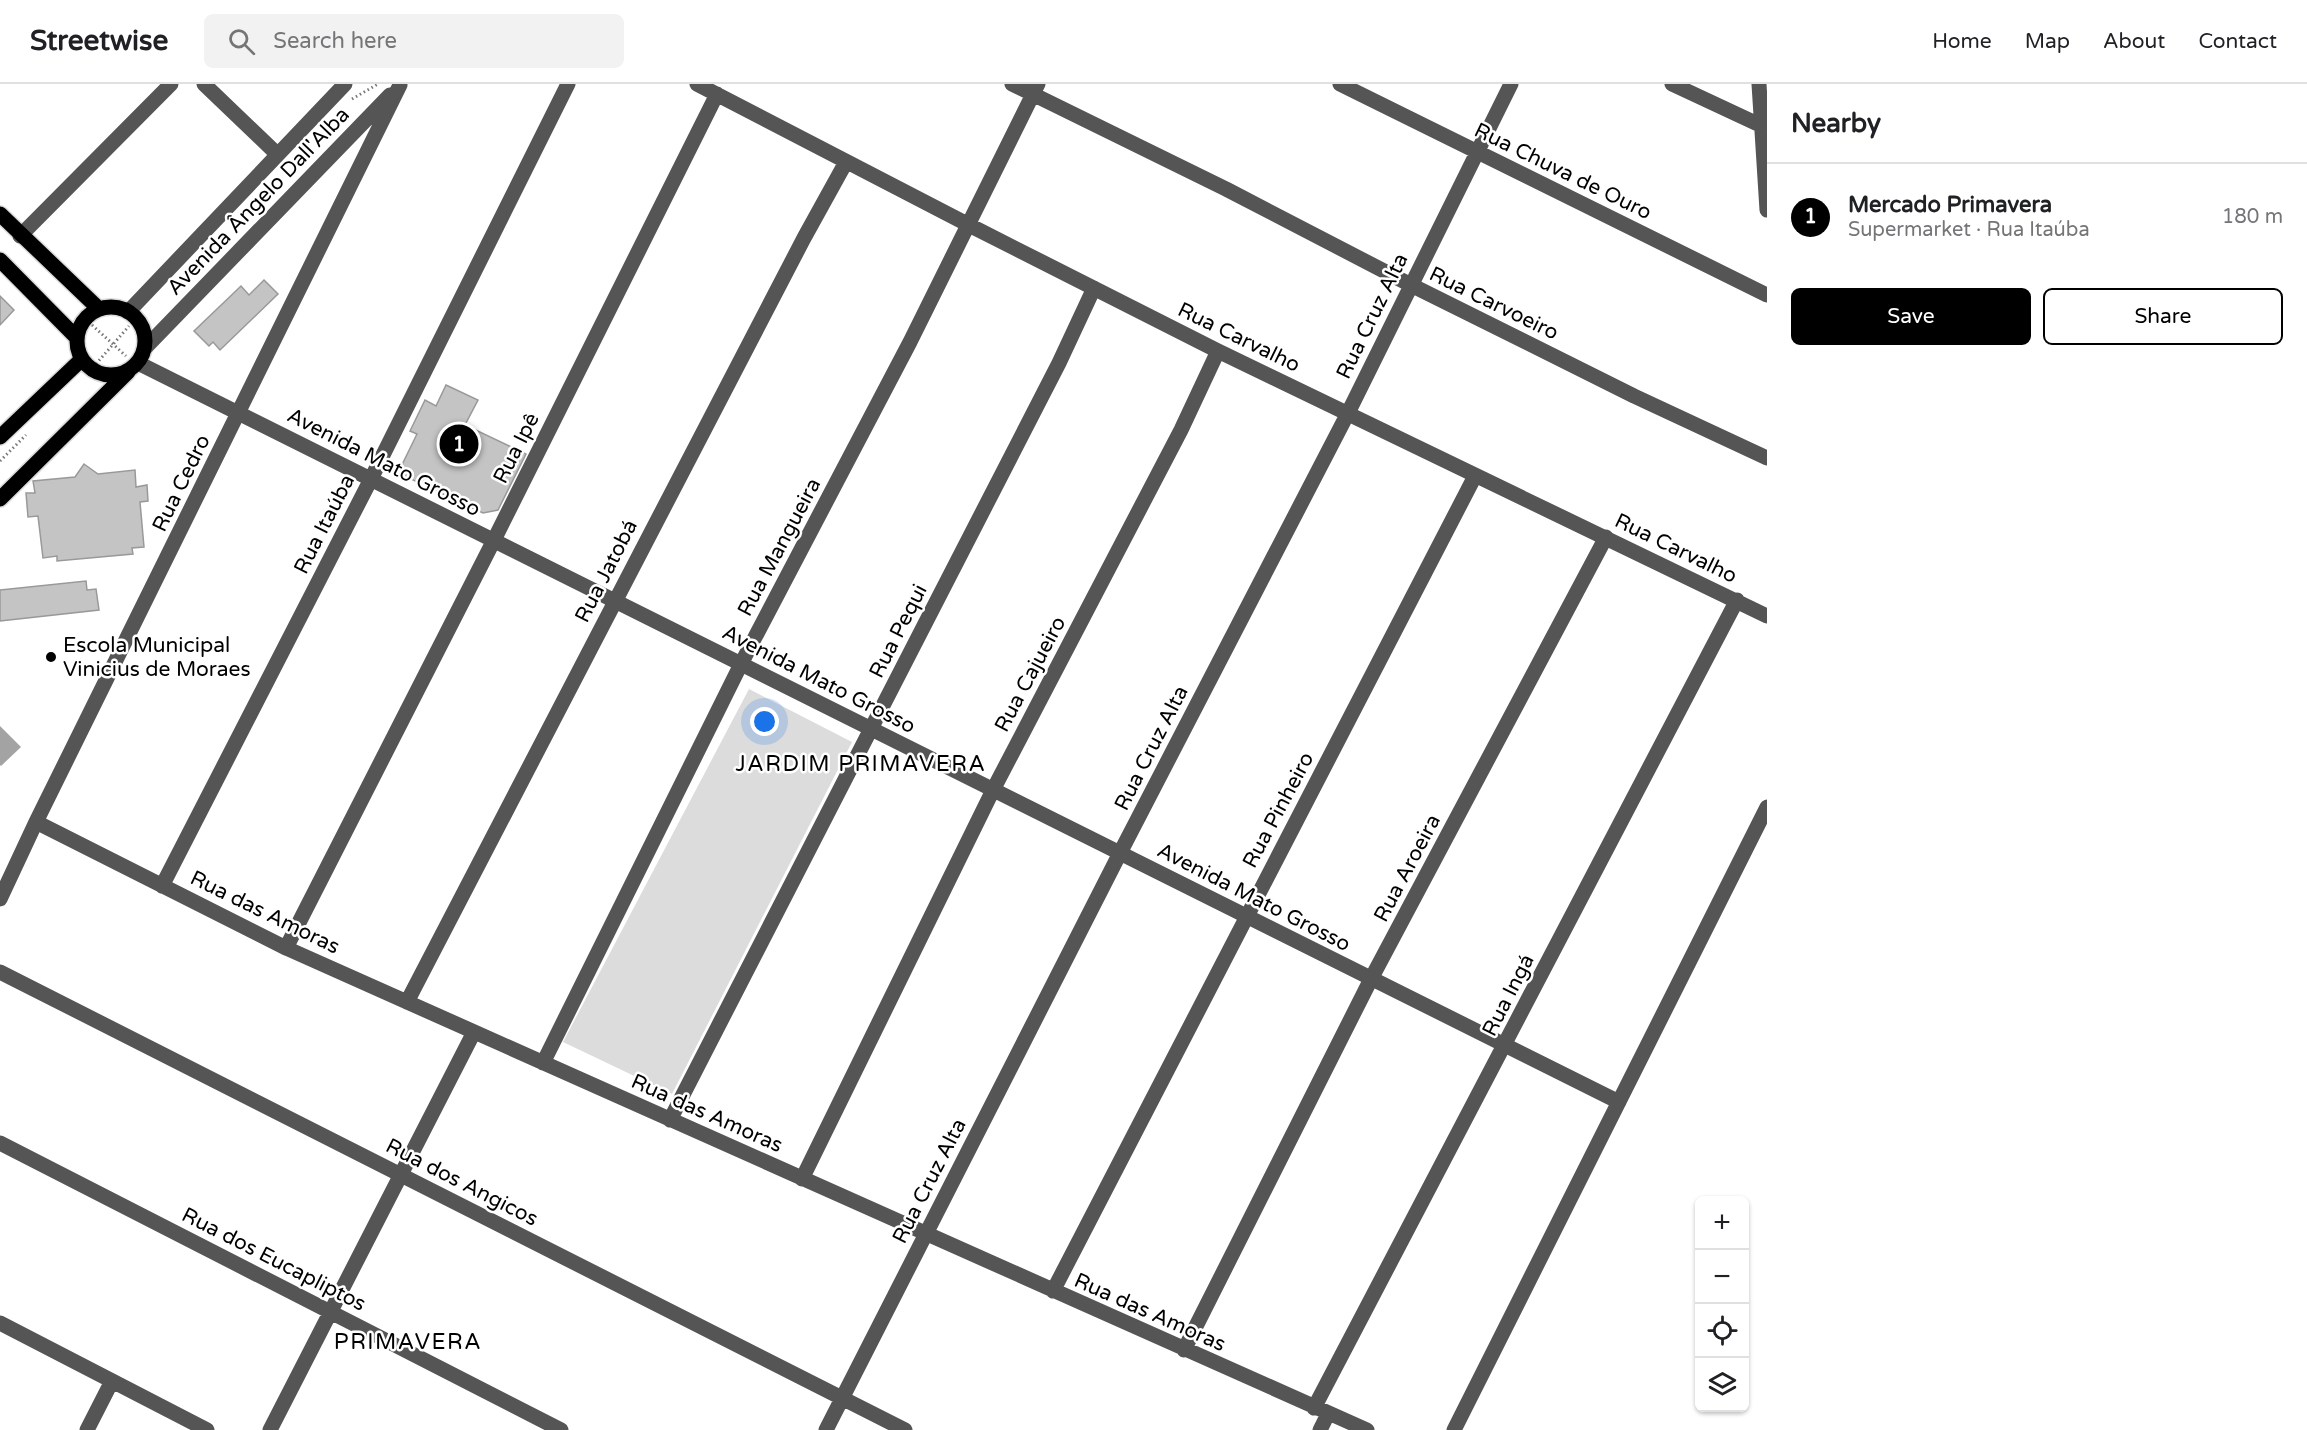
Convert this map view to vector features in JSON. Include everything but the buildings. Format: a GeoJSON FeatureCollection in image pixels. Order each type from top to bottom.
{"type":"FeatureCollection","features":[{"type":"Feature","properties":{"kind":"main road"},"geometry":{"type":"LineString","coordinates":[[0,214],[20,236],[99,309]]}},
{"type":"Feature","properties":{"kind":"main road"},"geometry":{"type":"LineString","coordinates":[[0,260],[77,338]]}},
{"type":"Feature","properties":{"kind":"main road"},"geometry":{"type":"LineString","coordinates":[[0,499],[134,367],[146,347],[143,326],[137,317],[128,312],[113,306],[99,309],[88,315],[80,325],[77,338],[82,359],[91,369],[110,376],[134,367]]}},
{"type":"Feature","properties":{"kind":"main road"},"geometry":{"type":"LineString","coordinates":[[0,437],[82,359]]}},
{"type":"Feature","properties":{"kind":"street"},"geometry":{"type":"LineString","coordinates":[[20,236],[171,84]]}},
{"type":"Feature","properties":{"kind":"street"},"geometry":{"type":"LineString","coordinates":[[204,84],[277,154]]}},
{"type":"Feature","properties":{"kind":"street","name":"Avenida Ângelo Dall'Alba"},"geometry":{"type":"LineString","coordinates":[[128,312],[345,84]]}},
{"type":"Feature","properties":{"kind":"street","name":"Avenida Ângelo Dall'Alba"},"geometry":{"type":"LineString","coordinates":[[146,347],[400,84]]}},
{"type":"Feature","properties":{"kind":"street","name":"Rua Cedro"},"geometry":{"type":"LineString","coordinates":[[0,899],[400,84]]}},
{"type":"Feature","properties":{"kind":"street","name":"Rua Itaúba"},"geometry":{"type":"LineString","coordinates":[[162,886],[371,479],[568,84]]}},
{"type":"Feature","properties":{"kind":"street","name":"Rua Carvalho"},"geometry":{"type":"LineString","coordinates":[[697,84],[1218,351],[1767,616]]}},
{"type":"Feature","properties":{"kind":"street","name":"Rua Carvoeiro"},"geometry":{"type":"LineString","coordinates":[[1012,84],[1035,89],[1411,285],[1634,396],[1767,458]]}},
{"type":"Feature","properties":{"kind":"street","name":"Rua Chuva de Ouro"},"geometry":{"type":"LineString","coordinates":[[1340,84],[1767,295]]}},
{"type":"Feature","properties":{"kind":"street","name":"Rua Cruz Alta"},"geometry":{"type":"LineString","coordinates":[[826,1430],[1347,413],[1511,84]]}},
{"type":"Feature","properties":{"kind":"street"},"geometry":{"type":"LineString","coordinates":[[1672,84],[1762,126]]}},
{"type":"Feature","properties":{"kind":"street"},"geometry":{"type":"LineString","coordinates":[[1759,84],[1767,210]]}},
{"type":"Feature","properties":{"kind":"street","name":"Rua Mangueira"},"geometry":{"type":"LineString","coordinates":[[543,1063],[741,664],[969,225],[1035,89]]}},
{"type":"Feature","properties":{"kind":"street","name":"Rua Ipê"},"geometry":{"type":"LineString","coordinates":[[286,948],[494,540],[717,94]]}},
{"type":"Feature","properties":{"kind":"street","name":"Rua Jatobá"},"geometry":{"type":"LineString","coordinates":[[407,1002],[804,238],[846,162]]}},
{"type":"Feature","properties":{"kind":"street","name":"Rua Pequi"},"geometry":{"type":"LineString","coordinates":[[670,1120],[1054,373],[1094,288]]}},
{"type":"Feature","properties":{"kind":"street","name":"Rua Cajueiro"},"geometry":{"type":"LineString","coordinates":[[802,1179],[993,790],[1181,430],[1218,351]]}},
{"type":"Feature","properties":{"kind":"street","name":"Avenida Mato Grosso"},"geometry":{"type":"LineString","coordinates":[[134,367],[239,413],[1619,1102]]}},
{"type":"Feature","properties":{"kind":"street","name":"Rua Pinheiro"},"geometry":{"type":"LineString","coordinates":[[1053,1291],[1475,476]]}},
{"type":"Feature","properties":{"kind":"street","name":"Rua Aroeira"},"geometry":{"type":"LineString","coordinates":[[1184,1350],[1371,979],[1606,537]]}},
{"type":"Feature","properties":{"kind":"street","name":"Rua Ingá"},"geometry":{"type":"LineString","coordinates":[[1320,1430],[1321,1411],[1505,1045],[1737,600]]}},
{"type":"Feature","properties":{"kind":"street"},"geometry":{"type":"LineString","coordinates":[[1454,1430],[1767,807]]}},
{"type":"Feature","properties":{"kind":"street","name":"Rua das Amoras"},"geometry":{"type":"LineString","coordinates":[[36,822],[286,948],[1367,1430]]}},
{"type":"Feature","properties":{"kind":"street","name":"Rua dos Angicos"},"geometry":{"type":"LineString","coordinates":[[0,972],[905,1430]]}},
{"type":"Feature","properties":{"kind":"street"},"geometry":{"type":"LineString","coordinates":[[270,1430],[474,1032]]}},
{"type":"Feature","properties":{"kind":"street","name":"Rua dos Eucapliptos"},"geometry":{"type":"LineString","coordinates":[[0,1143],[561,1430]]}},
{"type":"Feature","properties":{"kind":"street"},"geometry":{"type":"LineString","coordinates":[[0,1323],[207,1430]]}},
{"type":"Feature","properties":{"kind":"street"},"geometry":{"type":"LineString","coordinates":[[87,1430],[112,1381]]}},
{"type":"Feature","properties":{"kind":"path"},"geometry":{"type":"LineString","coordinates":[[92,325],[134,367]]}},
{"type":"Feature","properties":{"kind":"shaded area"},"geometry":{"type":"Polygon","coordinates":[[[749,689],[852,742],[672,1094],[563,1042],[749,689]]]}},
{"type":"Feature","properties":{"kind":"shaded area"},"geometry":{"type":"Polygon","coordinates":[[[0,726],[21,747],[1,766],[0,765],[0,726]]]}},
{"type":"Feature","properties":{"kind":"place","name":"Mercado Primavera"},"geometry":{"type":"Point","coordinates":[459,444]}},
{"type":"Feature","properties":{"kind":"place","name":"Escola Municipal Vinicius de Moraes"},"geometry":{"type":"Point","coordinates":[51,657]}},
{"type":"Feature","properties":{"kind":"district","name":"JARDIM PRIMAVERA"},"geometry":{"type":"Point","coordinates":[861,763]}},
{"type":"Feature","properties":{"kind":"district","name":"PRIMAVERA"},"geometry":{"type":"Point","coordinates":[408,1341]}}]}
